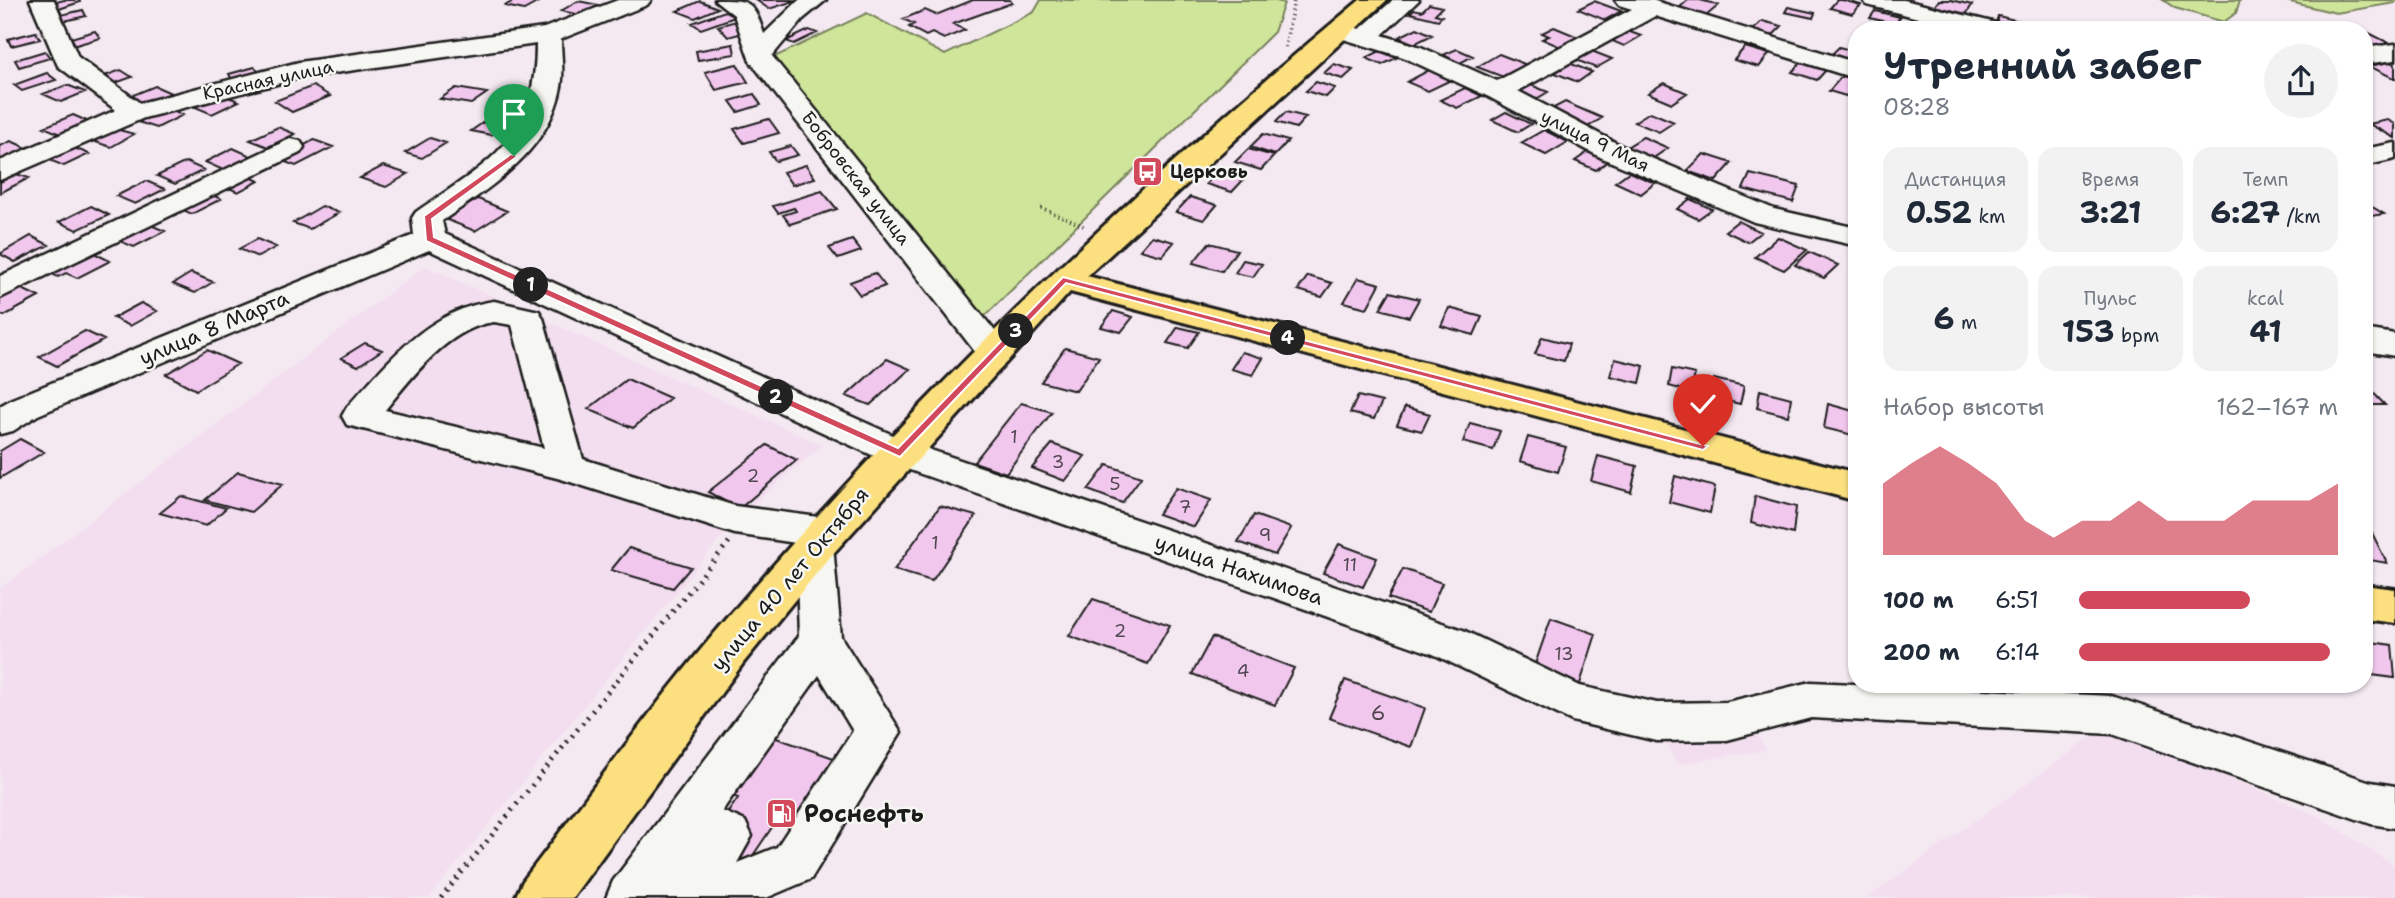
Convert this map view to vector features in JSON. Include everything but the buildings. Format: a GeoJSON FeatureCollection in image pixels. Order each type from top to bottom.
{"type":"FeatureCollection","features":[{"type":"Feature","properties":{"kind":"main road","name":"улица 40 лет Октября"},"geometry":{"type":"LineString","coordinates":[[541,898],[728,649],[820,540],[900,453],[1063,280],[1109,237],[1352,34],[1375,0]]}},
{"type":"Feature","properties":{"kind":"main road"},"geometry":{"type":"LineString","coordinates":[[1063,280],[1848,486]]}},
{"type":"Feature","properties":{"kind":"main road"},"geometry":{"type":"LineString","coordinates":[[2373,603],[2395,606]]}},
{"type":"Feature","properties":{"kind":"street"},"geometry":{"type":"LineString","coordinates":[[42,0],[67,61],[135,112]]}},
{"type":"Feature","properties":{"kind":"street","name":"Красная улица"},"geometry":{"type":"LineString","coordinates":[[0,171],[135,112],[299,70],[549,35],[639,0]]}},
{"type":"Feature","properties":{"kind":"street","name":"Бобровская улица"},"geometry":{"type":"LineString","coordinates":[[727,0],[745,11],[759,55],[995,354]]}},
{"type":"Feature","properties":{"kind":"street"},"geometry":{"type":"LineString","coordinates":[[759,55],[795,14],[814,0]]}},
{"type":"Feature","properties":{"kind":"street"},"geometry":{"type":"LineString","coordinates":[[1352,34],[1407,0]]}},
{"type":"Feature","properties":{"kind":"street"},"geometry":{"type":"LineString","coordinates":[[1627,0],[1848,68]]}},
{"type":"Feature","properties":{"kind":"street"},"geometry":{"type":"LineString","coordinates":[[1875,0],[1959,21]]}},
{"type":"Feature","properties":{"kind":"street"},"geometry":{"type":"LineString","coordinates":[[1498,91],[1651,9]]}},
{"type":"Feature","properties":{"kind":"street","name":"улица 9 Мая"},"geometry":{"type":"LineString","coordinates":[[1352,34],[1412,52],[1498,91],[1612,152],[1765,216],[1848,235]]}},
{"type":"Feature","properties":{"kind":"street"},"geometry":{"type":"LineString","coordinates":[[430,239],[427,218],[514,156],[537,120],[547,90],[549,35]]}},
{"type":"Feature","properties":{"kind":"street"},"geometry":{"type":"LineString","coordinates":[[2373,55],[2395,51]]}},
{"type":"Feature","properties":{"kind":"street"},"geometry":{"type":"LineString","coordinates":[[0,288],[290,147]]}},
{"type":"Feature","properties":{"kind":"street"},"geometry":{"type":"LineString","coordinates":[[2373,156],[2395,151]]}},
{"type":"Feature","properties":{"kind":"street","name":"улица 8 Марта"},"geometry":{"type":"LineString","coordinates":[[8,409],[430,239]]}},
{"type":"Feature","properties":{"kind":"street","name":"улица Нахимова"},"geometry":{"type":"LineString","coordinates":[[430,239],[900,453],[1448,642],[1572,703],[1657,722],[1727,721],[1811,700],[2112,715],[2371,803],[2395,807]]}},
{"type":"Feature","properties":{"kind":"street"},"geometry":{"type":"LineString","coordinates":[[568,467],[527,317],[491,311],[453,324],[409,361],[360,416],[568,467],[745,522],[820,540],[820,640],[878,732],[794,863],[708,898]]}},
{"type":"Feature","properties":{"kind":"street"},"geometry":{"type":"LineString","coordinates":[[2373,341],[2395,345]]}},
{"type":"Feature","properties":{"kind":"street"},"geometry":{"type":"LineString","coordinates":[[631,898],[820,640]]}},
{"type":"Feature","properties":{"kind":"street"},"geometry":{"type":"LineString","coordinates":[[681,898],[728,836],[688,820]]}},
{"type":"Feature","properties":{"kind":"path"},"geometry":{"type":"LineString","coordinates":[[1041,208],[1109,237]]}},
{"type":"Feature","properties":{"kind":"path"},"geometry":{"type":"LineString","coordinates":[[441,898],[745,522]]}},
{"type":"Feature","properties":{"kind":"shaded area"},"geometry":{"type":"Polygon","coordinates":[[[425,266],[822,445],[735,520],[429,898],[0,898],[0,589],[425,266]]]}},
{"type":"Feature","properties":{"kind":"shaded area"},"geometry":{"type":"Polygon","coordinates":[[[1752,725],[1766,750],[1677,764],[1664,738],[1752,725]]]}},
{"type":"Feature","properties":{"kind":"shaded area"},"geometry":{"type":"Polygon","coordinates":[[[2108,725],[2322,818],[2395,866],[2395,898],[1868,898],[2108,725]]]}},
{"type":"Feature","properties":{"kind":"green space"},"geometry":{"type":"Polygon","coordinates":[[[1041,0],[1273,0],[1284,3],[1274,32],[981,320],[768,60],[867,13],[945,55],[1034,12],[1041,0]]]}},
{"type":"Feature","properties":{"kind":"green space"},"geometry":{"type":"Polygon","coordinates":[[[2163,0],[2240,0],[2236,13],[2225,21],[2175,8],[2163,0]]]}},
{"type":"Feature","properties":{"kind":"green space"},"geometry":{"type":"Polygon","coordinates":[[[2282,0],[2395,0],[2395,3],[2336,13],[2282,0]]]}},
{"type":"Feature","properties":{"kind":"place","name":"Церковь"},"geometry":{"type":"Point","coordinates":[1147,172]}},
{"type":"Feature","properties":{"kind":"place","name":"Роснефть"},"geometry":{"type":"Point","coordinates":[781,814]}},
{"type":"Feature","properties":{"kind":"route"},"geometry":{"type":"LineString","coordinates":[[514,156],[427,218],[430,239],[900,453],[1063,280],[1703,446]]}}]}
